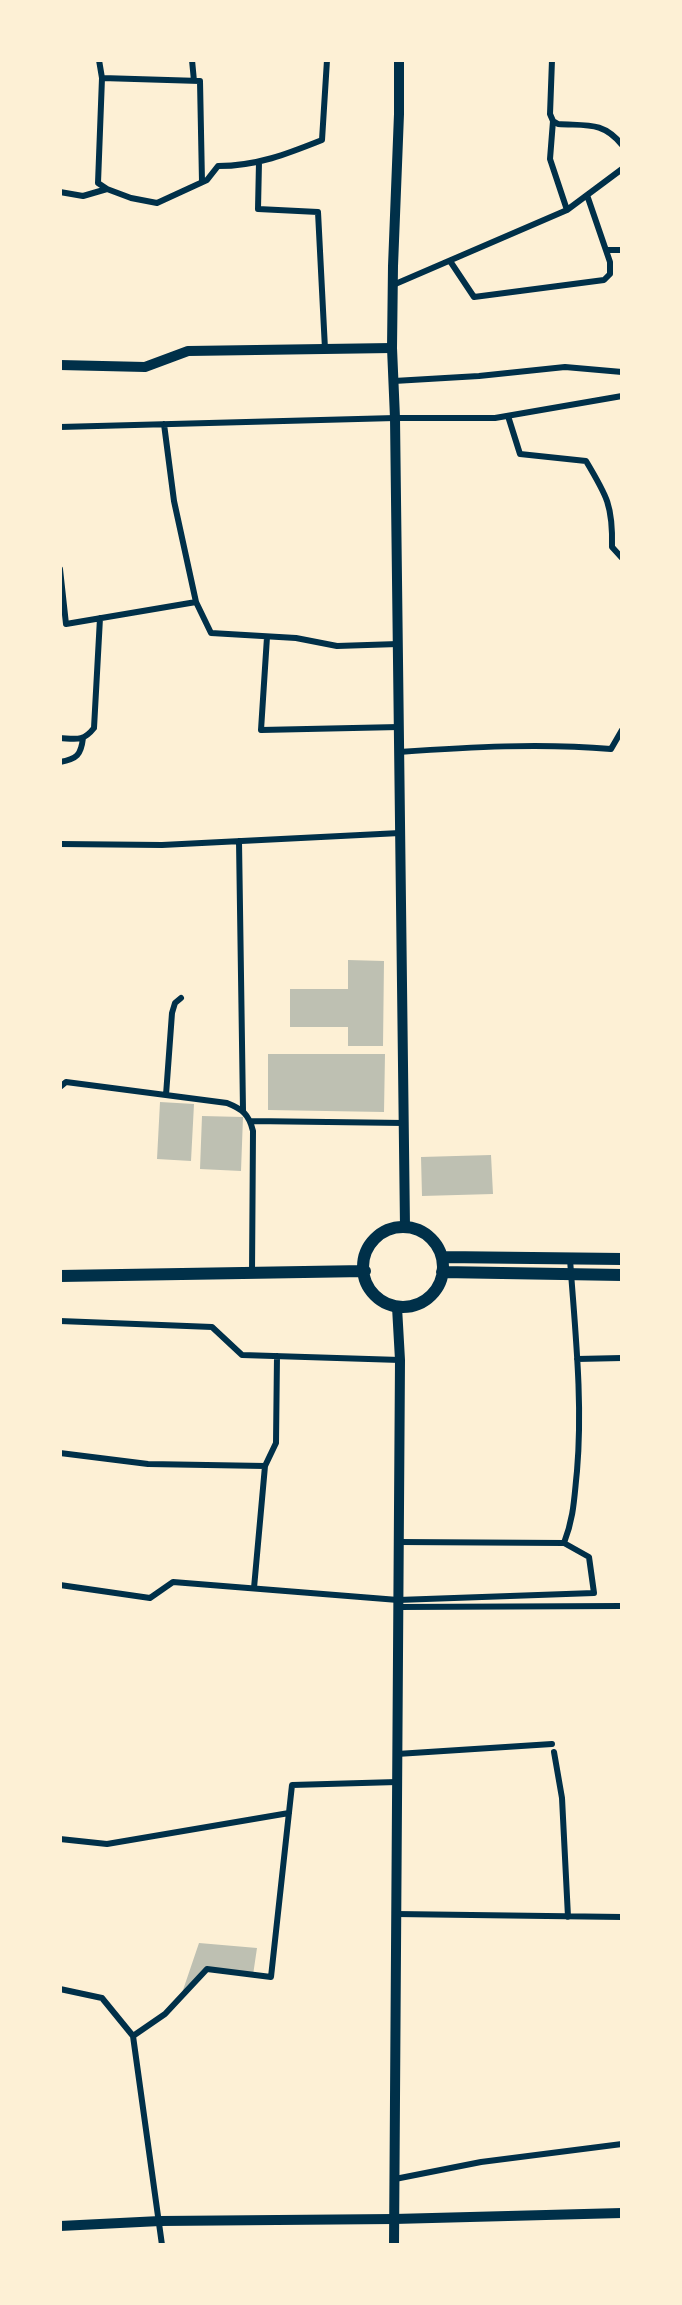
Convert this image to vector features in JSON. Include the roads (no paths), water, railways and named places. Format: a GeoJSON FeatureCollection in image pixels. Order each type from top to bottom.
{"type":"FeatureCollection","features":[{"type":"Feature","properties":{"kind":"main road"},"geometry":{"type":"LineString","coordinates":[[399,60],[392,348],[395,418],[405,1227]]}},
{"type":"Feature","properties":{"kind":"main road"},"geometry":{"type":"LineString","coordinates":[[60,365],[145,367],[188,351],[392,348]]}},
{"type":"Feature","properties":{"kind":"main road"},"geometry":{"type":"LineString","coordinates":[[405,1227],[429,1236],[440,1249],[442,1272],[441,1281],[429,1299],[420,1305],[397,1307],[387,1305],[369,1289],[363,1266],[365,1254],[371,1243],[392,1228],[405,1227]]}},
{"type":"Feature","properties":{"kind":"main road"},"geometry":{"type":"LineString","coordinates":[[442,1257],[622,1259]]}},
{"type":"Feature","properties":{"kind":"main road"},"geometry":{"type":"LineString","coordinates":[[60,1276],[365,1271]]}},
{"type":"Feature","properties":{"kind":"main road"},"geometry":{"type":"LineString","coordinates":[[442,1272],[622,1275]]}},
{"type":"Feature","properties":{"kind":"main road"},"geometry":{"type":"LineString","coordinates":[[394,2245],[399,1542],[397,1307]]}},
{"type":"Feature","properties":{"kind":"main road"},"geometry":{"type":"LineString","coordinates":[[60,2226],[160,2221],[622,2213]]}},
{"type":"Feature","properties":{"kind":"street"},"geometry":{"type":"LineString","coordinates":[[99,60],[102,78],[98,183],[131,198],[157,203],[207,180],[218,166],[235,166],[273,160],[322,140],[327,60]]}},
{"type":"Feature","properties":{"kind":"street"},"geometry":{"type":"LineString","coordinates":[[192,60],[194,81]]}},
{"type":"Feature","properties":{"kind":"street"},"geometry":{"type":"LineString","coordinates":[[552,60],[550,114],[553,121],[550,159],[567,210]]}},
{"type":"Feature","properties":{"kind":"street"},"geometry":{"type":"LineString","coordinates":[[102,78],[200,81],[202,182]]}},
{"type":"Feature","properties":{"kind":"street"},"geometry":{"type":"LineString","coordinates":[[553,121],[558,124],[602,127],[614,135],[622,145]]}},
{"type":"Feature","properties":{"kind":"street"},"geometry":{"type":"LineString","coordinates":[[259,162],[258,209],[318,212],[326,349]]}},
{"type":"Feature","properties":{"kind":"street"},"geometry":{"type":"LineString","coordinates":[[393,285],[567,210],[622,169]]}},
{"type":"Feature","properties":{"kind":"street"},"geometry":{"type":"LineString","coordinates":[[60,192],[83,196],[107,189]]}},
{"type":"Feature","properties":{"kind":"street"},"geometry":{"type":"LineString","coordinates":[[450,261],[474,297],[604,279],[610,274],[610,262],[587,195]]}},
{"type":"Feature","properties":{"kind":"street"},"geometry":{"type":"LineString","coordinates":[[606,250],[622,250]]}},
{"type":"Feature","properties":{"kind":"street"},"geometry":{"type":"LineString","coordinates":[[394,381],[479,376],[565,367],[622,372]]}},
{"type":"Feature","properties":{"kind":"street"},"geometry":{"type":"LineString","coordinates":[[60,427],[395,418],[495,418],[622,396]]}},
{"type":"Feature","properties":{"kind":"street"},"geometry":{"type":"LineString","coordinates":[[508,416],[520,454],[586,461],[606,495],[612,521],[612,547],[622,558]]}},
{"type":"Feature","properties":{"kind":"street"},"geometry":{"type":"LineString","coordinates":[[164,424],[174,501],[196,602],[211,633],[296,638],[337,646],[398,644]]}},
{"type":"Feature","properties":{"kind":"street"},"geometry":{"type":"LineString","coordinates":[[60,569],[66,624],[196,602]]}},
{"type":"Feature","properties":{"kind":"street"},"geometry":{"type":"LineString","coordinates":[[60,738],[87,737],[94,728],[99,618]]}},
{"type":"Feature","properties":{"kind":"street"},"geometry":{"type":"LineString","coordinates":[[267,637],[261,730],[399,727]]}},
{"type":"Feature","properties":{"kind":"street"},"geometry":{"type":"LineString","coordinates":[[399,752],[473,746],[557,745],[611,749],[622,730]]}},
{"type":"Feature","properties":{"kind":"street"},"geometry":{"type":"LineString","coordinates":[[60,762],[75,759],[79,755],[83,738]]}},
{"type":"Feature","properties":{"kind":"street"},"geometry":{"type":"LineString","coordinates":[[60,844],[162,845],[400,833]]}},
{"type":"Feature","properties":{"kind":"street"},"geometry":{"type":"LineString","coordinates":[[239,841],[243,1110]]}},
{"type":"Feature","properties":{"kind":"street"},"geometry":{"type":"LineString","coordinates":[[166,1095],[172,1013],[175,1003],[181,998]]}},
{"type":"Feature","properties":{"kind":"street"},"geometry":{"type":"LineString","coordinates":[[60,1087],[66,1082],[227,1103],[243,1110],[251,1121],[254,1131],[252,1273]]}},
{"type":"Feature","properties":{"kind":"street"},"geometry":{"type":"LineString","coordinates":[[251,1121],[404,1123]]}},
{"type":"Feature","properties":{"kind":"street"},"geometry":{"type":"LineString","coordinates":[[564,1543],[573,1521],[579,1444],[578,1359],[570,1259]]}},
{"type":"Feature","properties":{"kind":"street"},"geometry":{"type":"LineString","coordinates":[[60,1321],[212,1327],[242,1354],[399,1360]]}},
{"type":"Feature","properties":{"kind":"street"},"geometry":{"type":"LineString","coordinates":[[254,1588],[265,1466],[276,1443],[277,1356]]}},
{"type":"Feature","properties":{"kind":"street"},"geometry":{"type":"LineString","coordinates":[[578,1359],[622,1358]]}},
{"type":"Feature","properties":{"kind":"street"},"geometry":{"type":"LineString","coordinates":[[60,1453],[148,1464],[265,1466]]}},
{"type":"Feature","properties":{"kind":"street"},"geometry":{"type":"LineString","coordinates":[[398,1604],[594,1593],[589,1557],[564,1543],[399,1542]]}},
{"type":"Feature","properties":{"kind":"street"},"geometry":{"type":"LineString","coordinates":[[60,1586],[150,1598],[173,1582],[254,1588],[398,1604],[622,1606]]}},
{"type":"Feature","properties":{"kind":"street"},"geometry":{"type":"LineString","coordinates":[[397,1754],[552,1744]]}},
{"type":"Feature","properties":{"kind":"street"},"geometry":{"type":"LineString","coordinates":[[554,1752],[562,1798],[568,1917]]}},
{"type":"Feature","properties":{"kind":"street"},"geometry":{"type":"LineString","coordinates":[[133,2036],[165,2014],[207,1969],[271,1977],[292,1785],[397,1782]]}},
{"type":"Feature","properties":{"kind":"street"},"geometry":{"type":"LineString","coordinates":[[60,1839],[107,1844],[289,1813]]}},
{"type":"Feature","properties":{"kind":"street"},"geometry":{"type":"LineString","coordinates":[[396,1914],[622,1917]]}},
{"type":"Feature","properties":{"kind":"street"},"geometry":{"type":"LineString","coordinates":[[60,1989],[102,1998],[133,2036],[162,2245]]}},
{"type":"Feature","properties":{"kind":"street"},"geometry":{"type":"LineString","coordinates":[[395,2179],[481,2162],[622,2144]]}}]}
